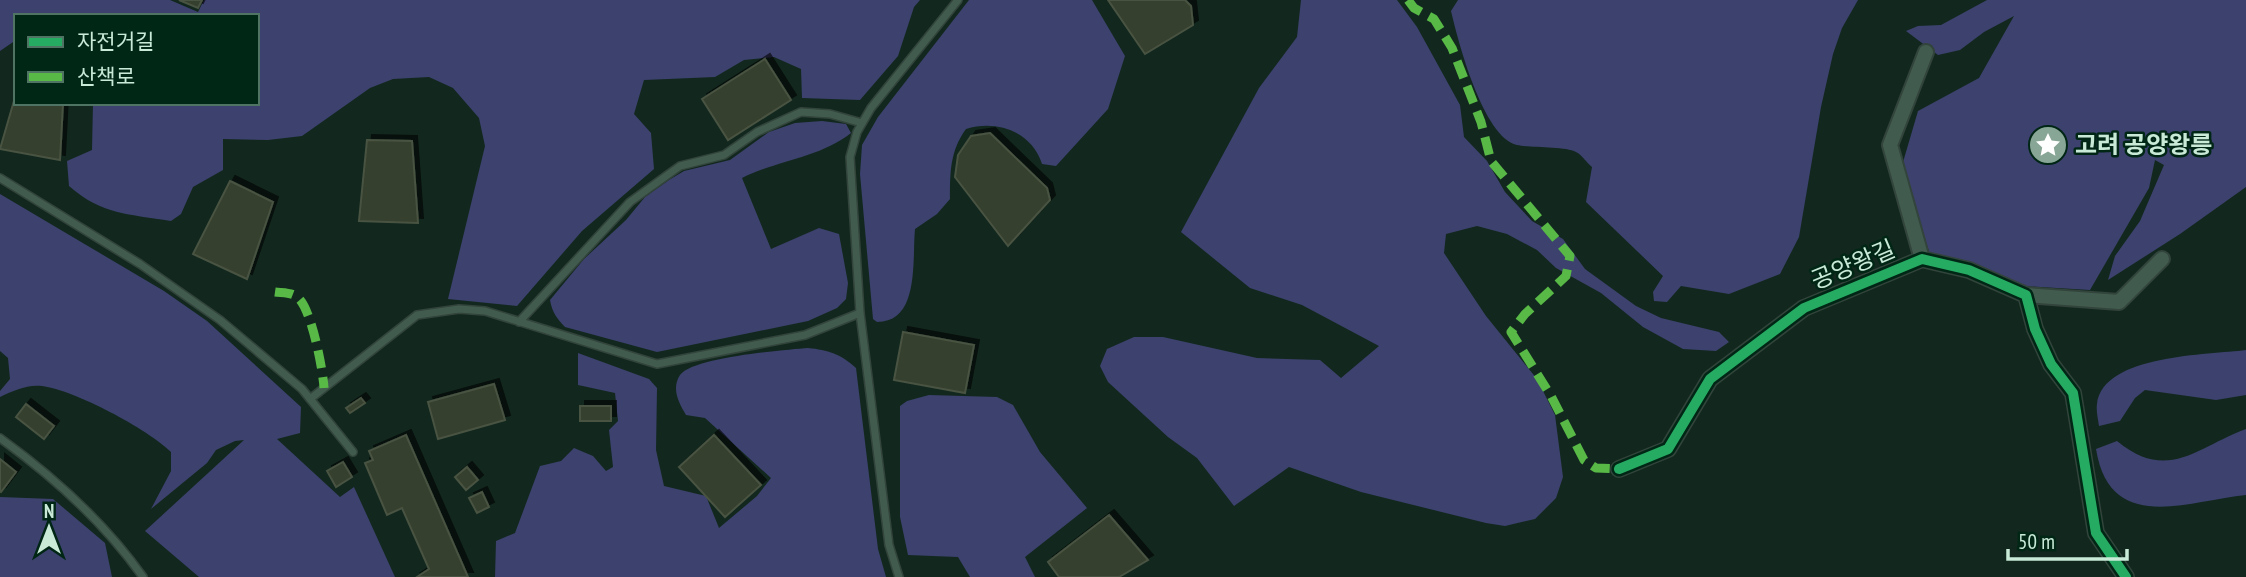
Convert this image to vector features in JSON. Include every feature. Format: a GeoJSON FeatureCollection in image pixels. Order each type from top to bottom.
{"type":"FeatureCollection","features":[{"type":"Feature","properties":{"kind":"street"},"geometry":{"type":"LineString","coordinates":[[1922,259],[1891,145],[1926,52]]}},
{"type":"Feature","properties":{"kind":"street","name":"공양왕길"},"geometry":{"type":"LineString","coordinates":[[1619,469],[1668,449],[1710,379],[1804,308],[1922,259],[1969,270],[2026,295],[2119,302],[2162,259]]}},
{"type":"Feature","properties":{"kind":"street"},"geometry":{"type":"LineString","coordinates":[[2026,295],[2035,329],[2051,364],[2073,393],[2096,533],[2126,577]]}},
{"type":"Feature","properties":{"kind":"lane"},"geometry":{"type":"LineString","coordinates":[[899,577],[889,545],[860,313],[850,157],[862,123],[958,0]]}},
{"type":"Feature","properties":{"kind":"lane"},"geometry":{"type":"LineString","coordinates":[[519,323],[629,202],[680,166],[724,155],[757,132],[801,112],[830,114],[862,123]]}},
{"type":"Feature","properties":{"kind":"lane"},"geometry":{"type":"LineString","coordinates":[[0,178],[140,264],[220,320],[310,399],[352,452]]}},
{"type":"Feature","properties":{"kind":"lane"},"geometry":{"type":"LineString","coordinates":[[310,399],[417,315],[459,309],[485,311],[657,364],[805,335],[860,313]]}},
{"type":"Feature","properties":{"kind":"lane"},"geometry":{"type":"LineString","coordinates":[[0,438],[48,472],[124,550],[143,577]]}},
{"type":"Feature","properties":{"kind":"shaded area"},"geometry":{"type":"Polygon","coordinates":[[[0,0],[170,0],[198,12],[204,0],[920,0],[914,7],[898,56],[860,100],[802,98],[801,69],[774,57],[744,60],[715,77],[644,80],[634,114],[651,133],[654,169],[582,231],[517,306],[448,299],[485,146],[479,118],[453,88],[429,77],[393,79],[370,88],[302,136],[268,140],[223,139],[223,170],[193,187],[181,214],[171,221],[117,212],[93,203],[69,186],[67,161],[92,150],[93,105],[259,105],[259,14],[14,14],[14,41],[0,51],[0,0]]]}},
{"type":"Feature","properties":{"kind":"shaded area"},"geometry":{"type":"Polygon","coordinates":[[[969,0],[1092,0],[1125,56],[1108,109],[1056,166],[1042,164],[1030,144],[1012,131],[990,126],[966,129],[954,154],[950,199],[937,214],[915,229],[913,272],[907,301],[901,312],[891,319],[877,322],[873,319],[860,174],[862,145],[878,117],[969,0]]]}},
{"type":"Feature","properties":{"kind":"shaded area"},"geometry":{"type":"Polygon","coordinates":[[[1301,0],[1397,0],[1417,27],[1460,105],[1464,137],[1487,161],[1505,192],[1532,221],[1563,239],[1585,269],[1636,306],[1661,318],[1719,332],[1729,342],[1716,351],[1683,349],[1643,327],[1601,293],[1556,268],[1537,250],[1507,234],[1477,226],[1446,234],[1444,253],[1486,316],[1537,379],[1555,415],[1563,477],[1556,498],[1535,519],[1505,526],[1486,523],[1361,492],[1289,467],[1234,506],[1197,458],[1168,437],[1108,382],[1100,366],[1107,349],[1134,337],[1163,337],[1257,358],[1320,360],[1341,378],[1379,346],[1302,305],[1250,288],[1181,232],[1259,88],[1297,37],[1301,0]]]}},
{"type":"Feature","properties":{"kind":"shaded area"},"geometry":{"type":"Polygon","coordinates":[[[1458,0],[1858,0],[1842,28],[1833,54],[1821,107],[1799,237],[1780,274],[1729,294],[1681,286],[1667,302],[1654,301],[1653,292],[1663,276],[1586,202],[1592,167],[1571,150],[1517,145],[1505,138],[1493,125],[1474,86],[1459,43],[1451,11],[1458,0]]]}},
{"type":"Feature","properties":{"kind":"shaded area"},"geometry":{"type":"Polygon","coordinates":[[[1987,0],[2246,0],[2246,187],[2108,280],[2115,256],[2140,221],[2164,165],[2155,160],[2149,188],[2090,290],[2007,285],[1931,257],[1901,169],[1918,111],[1979,78],[2014,16],[1984,32],[1960,50],[1938,55],[1906,31],[1918,26],[1941,25],[1987,0]]]}},
{"type":"Feature","properties":{"kind":"shaded area"},"geometry":{"type":"Polygon","coordinates":[[[822,121],[846,124],[851,133],[826,148],[742,178],[771,249],[819,228],[839,234],[848,283],[846,299],[837,308],[808,321],[657,352],[565,327],[557,318],[550,300],[584,259],[626,220],[645,197],[684,171],[730,160],[769,132],[795,123],[822,121]]]}},
{"type":"Feature","properties":{"kind":"shaded area"},"geometry":{"type":"Polygon","coordinates":[[[0,194],[164,291],[207,321],[301,407],[300,433],[277,439],[340,497],[354,487],[395,577],[199,577],[145,531],[244,440],[216,450],[207,463],[151,509],[171,471],[171,452],[160,443],[110,412],[56,389],[31,386],[0,397],[0,391],[10,379],[8,358],[0,351],[0,194]]]}},
{"type":"Feature","properties":{"kind":"shaded area"},"geometry":{"type":"Polygon","coordinates":[[[808,348],[834,354],[856,368],[878,549],[886,577],[495,577],[496,541],[515,533],[540,466],[561,461],[574,448],[593,456],[606,471],[613,467],[609,430],[618,421],[615,393],[578,385],[578,353],[649,379],[657,388],[656,450],[664,486],[706,496],[719,528],[757,496],[771,478],[705,418],[686,415],[677,396],[677,380],[688,369],[702,363],[808,348]]]}},
{"type":"Feature","properties":{"kind":"shaded area"},"geometry":{"type":"Polygon","coordinates":[[[2246,350],[2246,395],[2216,400],[2145,390],[2135,398],[2120,421],[2099,426],[2097,404],[2104,388],[2118,375],[2160,360],[2246,350]]]}},
{"type":"Feature","properties":{"kind":"shaded area"},"geometry":{"type":"Polygon","coordinates":[[[929,395],[997,397],[1013,405],[1040,452],[1087,508],[1025,557],[1035,577],[970,577],[958,557],[908,555],[900,517],[900,406],[907,401],[929,395]]]}},
{"type":"Feature","properties":{"kind":"shaded area"},"geometry":{"type":"Polygon","coordinates":[[[2246,429],[2246,495],[2176,506],[2134,503],[2117,493],[2104,476],[2096,449],[2117,441],[2135,453],[2152,459],[2182,458],[2246,429]]]}},
{"type":"Feature","properties":{"kind":"shaded area"},"geometry":{"type":"Polygon","coordinates":[[[0,497],[53,499],[105,543],[112,577],[0,577],[0,497]]]}},
{"type":"Feature","properties":{"kind":"building"},"geometry":{"type":"Polygon","coordinates":[[[179,0],[202,0],[198,8],[179,0]]]}},
{"type":"Feature","properties":{"kind":"building"},"geometry":{"type":"Polygon","coordinates":[[[1108,0],[1185,0],[1191,6],[1193,25],[1145,54],[1108,0]]]}},
{"type":"Feature","properties":{"kind":"building"},"geometry":{"type":"Polygon","coordinates":[[[765,59],[791,100],[728,140],[702,99],[765,59]]]}},
{"type":"Feature","properties":{"kind":"building"},"geometry":{"type":"Polygon","coordinates":[[[14,101],[14,105],[63,105],[60,160],[0,149],[14,101]]]}},
{"type":"Feature","properties":{"kind":"building"},"geometry":{"type":"Polygon","coordinates":[[[990,133],[1047,188],[1050,200],[1008,246],[955,177],[958,155],[971,136],[990,133]]]}},
{"type":"Feature","properties":{"kind":"building"},"geometry":{"type":"Polygon","coordinates":[[[367,140],[412,141],[418,223],[359,221],[367,140]]]}},
{"type":"Feature","properties":{"kind":"building"},"geometry":{"type":"Polygon","coordinates":[[[230,181],[273,202],[247,279],[193,254],[230,181]]]}},
{"type":"Feature","properties":{"kind":"building"},"geometry":{"type":"Polygon","coordinates":[[[903,332],[974,345],[965,393],[894,380],[903,332]]]}},
{"type":"Feature","properties":{"kind":"building"},"geometry":{"type":"Polygon","coordinates":[[[494,384],[505,420],[438,439],[428,402],[494,384]]]}},
{"type":"Feature","properties":{"kind":"building"},"geometry":{"type":"Polygon","coordinates":[[[361,398],[365,403],[350,413],[346,408],[361,398]]]}},
{"type":"Feature","properties":{"kind":"building"},"geometry":{"type":"Polygon","coordinates":[[[26,404],[54,426],[44,439],[16,417],[26,404]]]}},
{"type":"Feature","properties":{"kind":"building"},"geometry":{"type":"Polygon","coordinates":[[[580,406],[611,406],[611,421],[580,421],[580,406]]]}},
{"type":"Feature","properties":{"kind":"building"},"geometry":{"type":"Polygon","coordinates":[[[406,435],[468,577],[417,577],[429,569],[402,508],[387,515],[365,463],[373,460],[369,451],[406,435]]]}},
{"type":"Feature","properties":{"kind":"building"},"geometry":{"type":"Polygon","coordinates":[[[714,435],[761,485],[725,517],[679,467],[714,435]]]}},
{"type":"Feature","properties":{"kind":"building"},"geometry":{"type":"Polygon","coordinates":[[[0,459],[16,472],[1,492],[0,491],[0,459]]]}},
{"type":"Feature","properties":{"kind":"building"},"geometry":{"type":"Polygon","coordinates":[[[343,462],[352,477],[336,487],[327,471],[343,462]]]}},
{"type":"Feature","properties":{"kind":"building"},"geometry":{"type":"Polygon","coordinates":[[[467,467],[478,480],[466,490],[455,477],[467,467]]]}},
{"type":"Feature","properties":{"kind":"building"},"geometry":{"type":"Polygon","coordinates":[[[482,492],[489,507],[477,513],[469,498],[482,492]]]}},
{"type":"Feature","properties":{"kind":"building"},"geometry":{"type":"Polygon","coordinates":[[[1109,515],[1148,560],[1119,577],[1059,577],[1048,562],[1109,515]]]}},
{"type":"Feature","properties":{"kind":"marked path"},"geometry":{"type":"LineString","coordinates":[[1408,0],[1414,8],[1434,19],[1452,48],[1481,122],[1491,161],[1570,256],[1566,276],[1525,314],[1511,332],[1551,396],[1584,460],[1596,468],[1619,469]]}},
{"type":"Feature","properties":{"kind":"marked path"},"geometry":{"type":"LineString","coordinates":[[275,292],[297,297],[307,312],[324,388]]}},
{"type":"Feature","properties":{"kind":"cycle path"},"geometry":{"type":"LineString","coordinates":[[1619,469],[1668,449],[1710,379],[1804,308],[1922,259],[1969,270],[2026,295],[2035,329],[2051,364],[2073,393],[2096,533],[2126,577]]}},
{"type":"Feature","properties":{"kind":"place","name":"고려 공양왕릉"},"geometry":{"type":"Point","coordinates":[2048,145]}}]}
